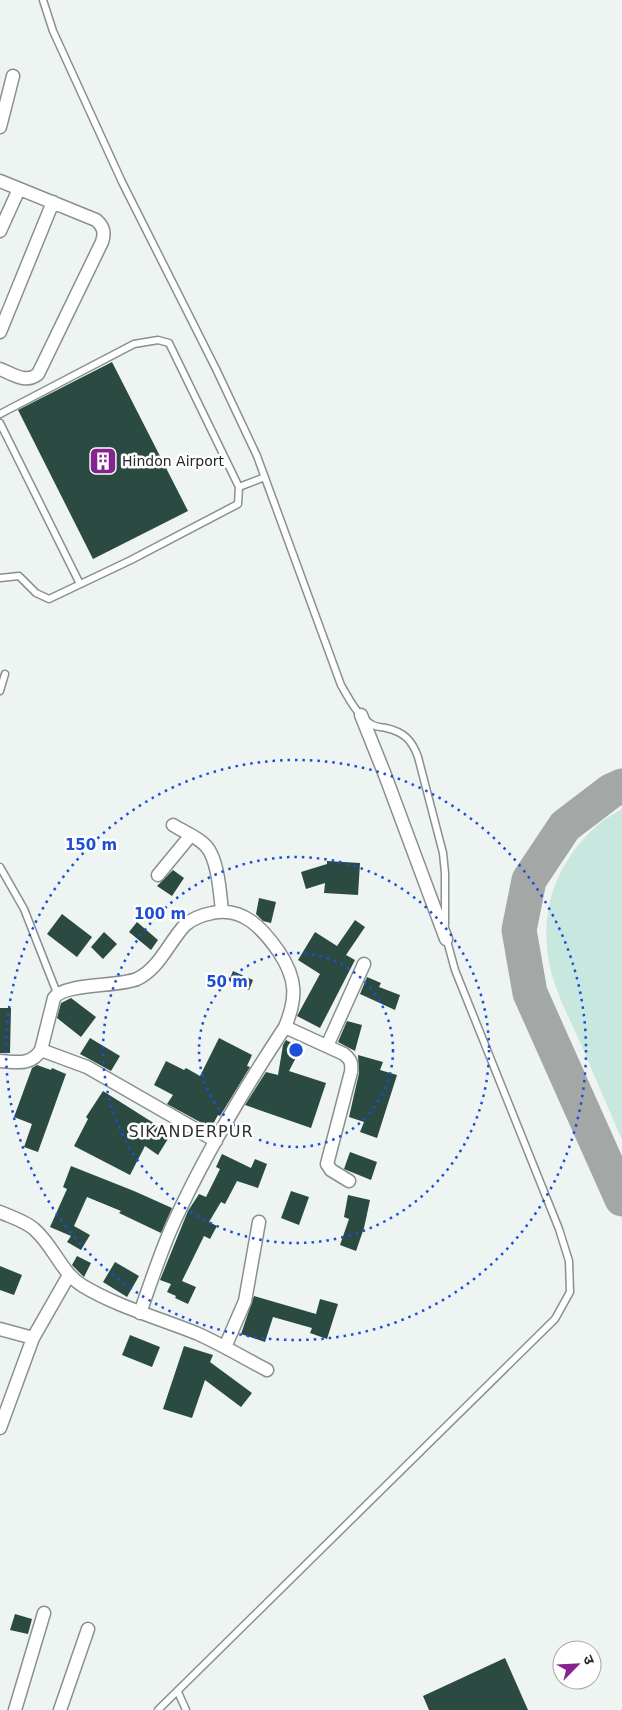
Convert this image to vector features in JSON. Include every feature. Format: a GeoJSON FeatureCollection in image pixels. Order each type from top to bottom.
{"type":"FeatureCollection","features":[{"type":"Feature","properties":{"kind":"street"},"geometry":{"type":"LineString","coordinates":[[0,127],[13,76]]}},
{"type":"Feature","properties":{"kind":"street"},"geometry":{"type":"LineString","coordinates":[[0,181],[96,220],[101,225],[104,233],[102,242],[38,374],[27,380],[0,369]]}},
{"type":"Feature","properties":{"kind":"street"},"geometry":{"type":"LineString","coordinates":[[0,230],[19,189]]}},
{"type":"Feature","properties":{"kind":"street"},"geometry":{"type":"LineString","coordinates":[[0,332],[52,202]]}},
{"type":"Feature","properties":{"kind":"street"},"geometry":{"type":"LineString","coordinates":[[361,715],[446,939]]}},
{"type":"Feature","properties":{"kind":"street"},"geometry":{"type":"LineString","coordinates":[[173,825],[191,835],[208,848],[214,860],[222,911]]}},
{"type":"Feature","properties":{"kind":"street"},"geometry":{"type":"LineString","coordinates":[[158,875],[191,835]]}},
{"type":"Feature","properties":{"kind":"street"},"geometry":{"type":"LineString","coordinates":[[0,1062],[30,1061],[37,1057],[41,1050],[54,998],[57,993],[137,979],[148,972],[185,926],[193,919],[222,911],[234,912],[247,917],[269,938],[287,965],[291,974],[294,995],[290,1015],[285,1027],[228,1119],[174,1222],[140,1313]]}},
{"type":"Feature","properties":{"kind":"street"},"geometry":{"type":"LineString","coordinates":[[327,1046],[364,964]]}},
{"type":"Feature","properties":{"kind":"street"},"geometry":{"type":"LineString","coordinates":[[285,1027],[344,1054],[350,1059],[352,1065],[327,1164],[331,1170],[349,1181]]}},
{"type":"Feature","properties":{"kind":"street"},"geometry":{"type":"LineString","coordinates":[[41,1050],[87,1067],[216,1141]]}},
{"type":"Feature","properties":{"kind":"street"},"geometry":{"type":"LineString","coordinates":[[0,1212],[34,1228],[69,1276],[84,1287],[140,1313],[196,1333],[267,1370]]}},
{"type":"Feature","properties":{"kind":"street"},"geometry":{"type":"LineString","coordinates":[[225,1347],[245,1301],[259,1222]]}},
{"type":"Feature","properties":{"kind":"street"},"geometry":{"type":"LineString","coordinates":[[0,1428],[33,1338],[69,1276]]}},
{"type":"Feature","properties":{"kind":"street"},"geometry":{"type":"LineString","coordinates":[[0,1328],[33,1338]]}},
{"type":"Feature","properties":{"kind":"street"},"geometry":{"type":"LineString","coordinates":[[15,1710],[44,1613]]}},
{"type":"Feature","properties":{"kind":"street"},"geometry":{"type":"LineString","coordinates":[[60,1710],[88,1629]]}},
{"type":"Feature","properties":{"kind":"lane"},"geometry":{"type":"LineString","coordinates":[[43,0],[53,31],[122,182],[216,369],[257,456],[341,685],[351,703],[373,725],[396,730],[406,735],[413,744],[443,853],[445,872],[444,922],[446,939],[455,970],[559,1229],[568,1261],[570,1292],[555,1319],[158,1710]]}},
{"type":"Feature","properties":{"kind":"lane"},"geometry":{"type":"LineString","coordinates":[[0,414],[134,344],[158,340],[169,343],[239,488],[238,504],[131,560],[49,599],[36,594],[19,576],[0,578]]}},
{"type":"Feature","properties":{"kind":"lane"},"geometry":{"type":"LineString","coordinates":[[0,423],[80,584]]}},
{"type":"Feature","properties":{"kind":"lane"},"geometry":{"type":"LineString","coordinates":[[239,488],[265,477]]}},
{"type":"Feature","properties":{"kind":"lane"},"geometry":{"type":"LineString","coordinates":[[0,691],[5,674]]}},
{"type":"Feature","properties":{"kind":"lane"},"geometry":{"type":"LineString","coordinates":[[0,867],[24,909],[57,993]]}},
{"type":"Feature","properties":{"kind":"lane"},"geometry":{"type":"LineString","coordinates":[[178,1692],[186,1710]]}},
{"type":"Feature","properties":{"kind":"green space"},"geometry":{"type":"Polygon","coordinates":[[[622,809],[622,1140],[556,986],[550,967],[547,926],[554,888],[572,854],[600,823],[622,809]]]}},
{"type":"Feature","properties":{"kind":"building","name":"Hindon Airport"},"geometry":{"type":"Polygon","coordinates":[[[112,362],[188,511],[93,559],[18,410],[112,362]]]}},
{"type":"Feature","properties":{"kind":"building"},"geometry":{"type":"Polygon","coordinates":[[[327,861],[360,863],[358,895],[324,893],[325,883],[306,889],[301,872],[327,864],[327,861]]]}},
{"type":"Feature","properties":{"kind":"building"},"geometry":{"type":"Polygon","coordinates":[[[173,870],[184,878],[172,896],[157,886],[173,870]]]}},
{"type":"Feature","properties":{"kind":"building"},"geometry":{"type":"Polygon","coordinates":[[[259,898],[276,902],[271,923],[263,921],[256,914],[259,898]]]}},
{"type":"Feature","properties":{"kind":"building"},"geometry":{"type":"Polygon","coordinates":[[[62,914],[92,937],[77,957],[47,934],[62,914]]]}},
{"type":"Feature","properties":{"kind":"building"},"geometry":{"type":"Polygon","coordinates":[[[355,920],[365,927],[346,955],[355,960],[320,1028],[297,1016],[320,974],[298,960],[315,932],[337,946],[355,920]]]}},
{"type":"Feature","properties":{"kind":"building"},"geometry":{"type":"Polygon","coordinates":[[[137,922],[158,940],[151,950],[129,932],[137,922]]]}},
{"type":"Feature","properties":{"kind":"building"},"geometry":{"type":"Polygon","coordinates":[[[104,932],[117,944],[103,959],[91,947],[104,932]]]}},
{"type":"Feature","properties":{"kind":"building"},"geometry":{"type":"Polygon","coordinates":[[[233,971],[253,980],[249,990],[229,981],[233,971]]]}},
{"type":"Feature","properties":{"kind":"building"},"geometry":{"type":"Polygon","coordinates":[[[367,977],[381,983],[379,987],[400,995],[395,1010],[360,994],[367,977]]]}},
{"type":"Feature","properties":{"kind":"building"},"geometry":{"type":"Polygon","coordinates":[[[71,998],[96,1017],[81,1037],[57,1018],[61,1003],[71,998]]]}},
{"type":"Feature","properties":{"kind":"building"},"geometry":{"type":"Polygon","coordinates":[[[0,1008],[11,1008],[10,1053],[0,1053],[0,1008]]]}},
{"type":"Feature","properties":{"kind":"building"},"geometry":{"type":"Polygon","coordinates":[[[347,1021],[362,1025],[355,1051],[338,1042],[347,1021]]]}},
{"type":"Feature","properties":{"kind":"building"},"geometry":{"type":"Polygon","coordinates":[[[90,1038],[120,1056],[111,1071],[80,1054],[90,1038]]]}},
{"type":"Feature","properties":{"kind":"building"},"geometry":{"type":"Polygon","coordinates":[[[219,1038],[252,1055],[247,1066],[250,1067],[211,1128],[167,1104],[173,1095],[154,1085],[166,1061],[184,1070],[186,1068],[200,1076],[219,1038]]]}},
{"type":"Feature","properties":{"kind":"building"},"geometry":{"type":"Polygon","coordinates":[[[286,1040],[301,1048],[289,1071],[326,1083],[311,1128],[245,1105],[266,1072],[278,1075],[283,1045],[286,1040]]]}},
{"type":"Feature","properties":{"kind":"building"},"geometry":{"type":"Polygon","coordinates":[[[358,1055],[383,1062],[380,1070],[397,1075],[377,1138],[360,1132],[364,1122],[349,1117],[359,1073],[358,1055]]]}},
{"type":"Feature","properties":{"kind":"building"},"geometry":{"type":"Polygon","coordinates":[[[37,1065],[51,1070],[52,1068],[66,1074],[38,1152],[24,1147],[32,1124],[14,1117],[32,1068],[37,1065]]]}},
{"type":"Feature","properties":{"kind":"building"},"geometry":{"type":"Polygon","coordinates":[[[103,1091],[171,1134],[158,1155],[145,1146],[130,1175],[74,1146],[88,1119],[86,1117],[103,1091]]]}},
{"type":"Feature","properties":{"kind":"building"},"geometry":{"type":"Polygon","coordinates":[[[350,1152],[377,1162],[371,1180],[344,1169],[350,1152]]]}},
{"type":"Feature","properties":{"kind":"building"},"geometry":{"type":"Polygon","coordinates":[[[222,1154],[251,1168],[255,1159],[267,1164],[258,1188],[237,1181],[225,1204],[221,1202],[209,1222],[217,1226],[210,1239],[204,1236],[182,1281],[196,1287],[188,1304],[167,1292],[171,1284],[160,1280],[188,1211],[199,1194],[206,1197],[220,1169],[216,1167],[222,1154]]]}},
{"type":"Feature","properties":{"kind":"building"},"geometry":{"type":"Polygon","coordinates":[[[71,1166],[172,1208],[161,1233],[119,1213],[121,1211],[87,1197],[74,1226],[90,1235],[81,1250],[67,1242],[71,1236],[50,1227],[67,1189],[63,1187],[71,1166]]]}},
{"type":"Feature","properties":{"kind":"building"},"geometry":{"type":"Polygon","coordinates":[[[291,1191],[309,1197],[299,1225],[281,1218],[291,1191]]]}},
{"type":"Feature","properties":{"kind":"building"},"geometry":{"type":"Polygon","coordinates":[[[348,1195],[370,1200],[364,1228],[356,1251],[340,1245],[349,1219],[344,1217],[348,1195]]]}},
{"type":"Feature","properties":{"kind":"building"},"geometry":{"type":"Polygon","coordinates":[[[77,1256],[91,1263],[84,1277],[72,1265],[77,1256]]]}},
{"type":"Feature","properties":{"kind":"building"},"geometry":{"type":"Polygon","coordinates":[[[115,1262],[139,1276],[127,1297],[103,1282],[115,1262]]]}},
{"type":"Feature","properties":{"kind":"building"},"geometry":{"type":"Polygon","coordinates":[[[0,1266],[22,1275],[14,1295],[0,1290],[0,1266]]]}},
{"type":"Feature","properties":{"kind":"building"},"geometry":{"type":"Polygon","coordinates":[[[254,1296],[316,1314],[320,1299],[338,1304],[327,1339],[310,1333],[312,1328],[273,1317],[265,1342],[241,1334],[254,1296]]]}},
{"type":"Feature","properties":{"kind":"building"},"geometry":{"type":"Polygon","coordinates":[[[130,1335],[160,1347],[152,1367],[122,1355],[130,1335]]]}},
{"type":"Feature","properties":{"kind":"building"},"geometry":{"type":"Polygon","coordinates":[[[184,1346],[213,1355],[210,1362],[252,1393],[241,1407],[205,1380],[192,1418],[163,1409],[184,1346]]]}},
{"type":"Feature","properties":{"kind":"building"},"geometry":{"type":"Polygon","coordinates":[[[15,1614],[32,1619],[28,1634],[10,1630],[15,1614]]]}},
{"type":"Feature","properties":{"kind":"building"},"geometry":{"type":"Polygon","coordinates":[[[505,1658],[528,1710],[429,1710],[423,1696],[505,1658]]]}},
{"type":"Feature","properties":{"kind":"taxiway"},"geometry":{"type":"LineString","coordinates":[[622,786],[611,791],[565,826],[529,880],[519,930],[530,993],[622,1199]]}},
{"type":"Feature","properties":{"kind":"place","name":"Hindon Airport"},"geometry":{"type":"Point","coordinates":[103,461]}},
{"type":"Feature","properties":{"kind":"district","name":"SIKANDERPUR"},"geometry":{"type":"Point","coordinates":[191,1131]}}]}
